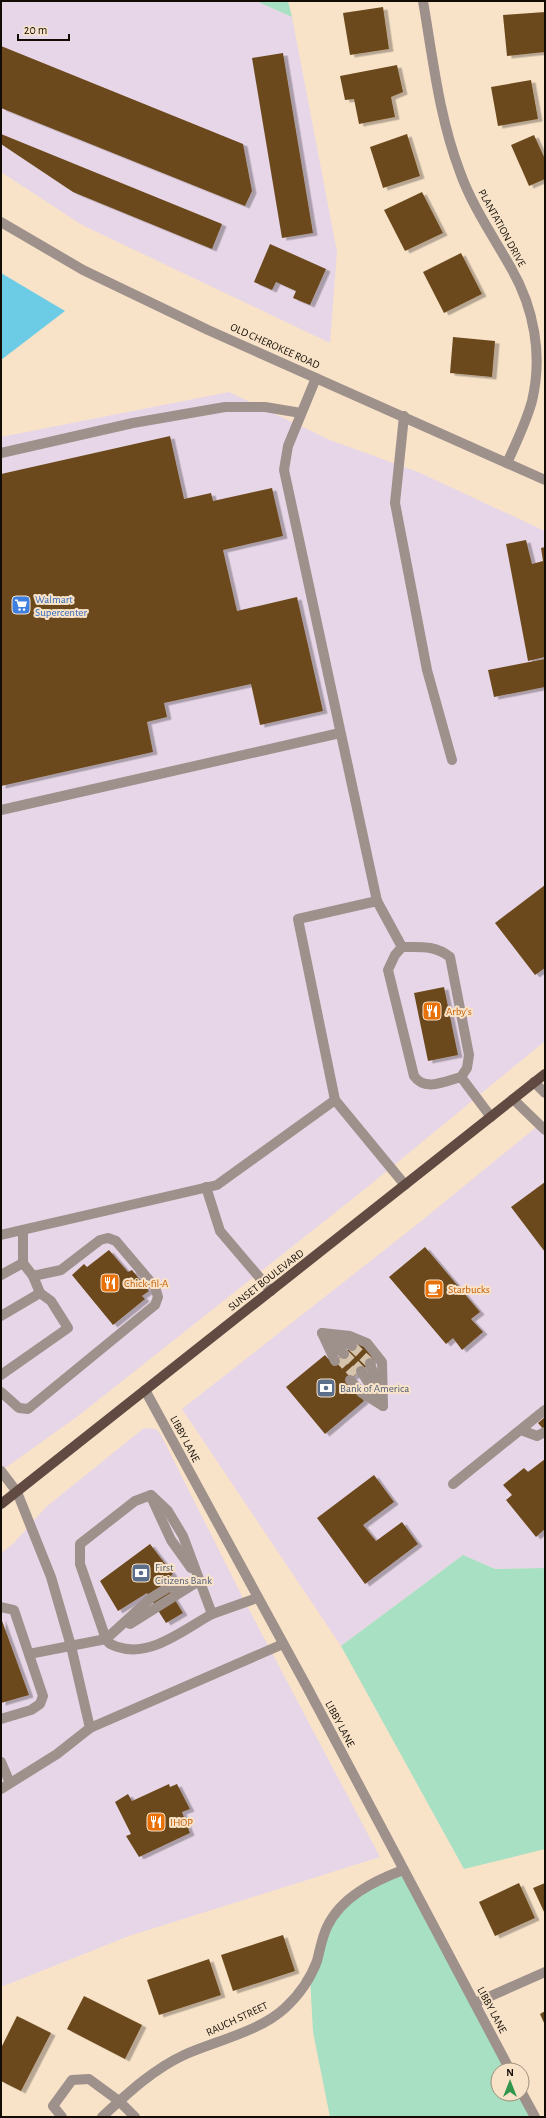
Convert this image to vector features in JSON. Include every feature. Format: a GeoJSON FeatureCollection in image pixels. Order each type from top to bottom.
{"type":"FeatureCollection","features":[{"type":"Feature","properties":{"kind":"main road","name":"SUNSET BOULEVARD"},"geometry":{"type":"LineString","coordinates":[[1,1504],[545,1074]]}},
{"type":"Feature","properties":{"kind":"street","name":"PLANTATION DRIVE"},"geometry":{"type":"LineString","coordinates":[[423,1],[441,109],[449,142],[460,174],[481,217],[521,289],[531,315],[541,352],[532,402],[507,463]]}},
{"type":"Feature","properties":{"kind":"street","name":"OLD CHEROKEE ROAD"},"geometry":{"type":"LineString","coordinates":[[1,222],[83,270],[208,330],[545,480]]}},
{"type":"Feature","properties":{"kind":"street"},"geometry":{"type":"LineString","coordinates":[[316,378],[288,446],[284,470],[377,901],[402,947]]}},
{"type":"Feature","properties":{"kind":"street"},"geometry":{"type":"LineString","coordinates":[[1,453],[134,423],[225,407],[265,407],[301,413]]}},
{"type":"Feature","properties":{"kind":"street"},"geometry":{"type":"LineString","coordinates":[[404,416],[395,503],[427,670],[452,760]]}},
{"type":"Feature","properties":{"kind":"street"},"geometry":{"type":"LineString","coordinates":[[1,810],[340,733]]}},
{"type":"Feature","properties":{"kind":"street"},"geometry":{"type":"LineString","coordinates":[[377,901],[298,919],[334,1100],[405,1185]]}},
{"type":"Feature","properties":{"kind":"street"},"geometry":{"type":"LineString","coordinates":[[430,946],[441,950],[450,957],[469,1054],[466,1068],[461,1077],[428,1086],[418,1082],[414,1076],[388,970],[395,954],[402,947],[430,946]]}},
{"type":"Feature","properties":{"kind":"street"},"geometry":{"type":"LineString","coordinates":[[461,1077],[491,1117]]}},
{"type":"Feature","properties":{"kind":"street"},"geometry":{"type":"LineString","coordinates":[[534,1082],[545,1093]]}},
{"type":"Feature","properties":{"kind":"street"},"geometry":{"type":"LineString","coordinates":[[513,1099],[545,1130]]}},
{"type":"Feature","properties":{"kind":"street"},"geometry":{"type":"LineString","coordinates":[[1,1235],[217,1185],[334,1100]]}},
{"type":"Feature","properties":{"kind":"street"},"geometry":{"type":"LineString","coordinates":[[206,1187],[220,1231],[271,1291]]}},
{"type":"Feature","properties":{"kind":"street"},"geometry":{"type":"LineString","coordinates":[[1,1375],[68,1328],[51,1301],[40,1293],[33,1276],[23,1263],[23,1230]]}},
{"type":"Feature","properties":{"kind":"street"},"geometry":{"type":"LineString","coordinates":[[1,1392],[19,1408],[28,1409],[155,1305],[158,1297],[155,1287],[116,1241],[108,1238],[100,1240],[61,1270],[33,1276]]}},
{"type":"Feature","properties":{"kind":"street"},"geometry":{"type":"LineString","coordinates":[[1,1275],[23,1263]]}},
{"type":"Feature","properties":{"kind":"street"},"geometry":{"type":"LineString","coordinates":[[1,1316],[40,1293]]}},
{"type":"Feature","properties":{"kind":"street"},"geometry":{"type":"LineString","coordinates":[[322,1333],[352,1346]]}},
{"type":"Feature","properties":{"kind":"street"},"geometry":{"type":"LineString","coordinates":[[322,1333],[339,1358]]}},
{"type":"Feature","properties":{"kind":"street"},"geometry":{"type":"LineString","coordinates":[[322,1333],[350,1336],[367,1343],[382,1362],[383,1406]]}},
{"type":"Feature","properties":{"kind":"street"},"geometry":{"type":"LineString","coordinates":[[370,1364],[383,1406]]}},
{"type":"Feature","properties":{"kind":"street"},"geometry":{"type":"LineString","coordinates":[[356,1375],[383,1406]]}},
{"type":"Feature","properties":{"kind":"street","name":"LIBBY LANE"},"geometry":{"type":"LineString","coordinates":[[145,1390],[283,1644],[506,2062]]}},
{"type":"Feature","properties":{"kind":"street"},"geometry":{"type":"LineString","coordinates":[[454,1484],[545,1410]]}},
{"type":"Feature","properties":{"kind":"street"},"geometry":{"type":"LineString","coordinates":[[521,1430],[537,1436],[545,1432]]}},
{"type":"Feature","properties":{"kind":"street"},"geometry":{"type":"LineString","coordinates":[[1,1471],[17,1492],[51,1577],[71,1646],[90,1728]]}},
{"type":"Feature","properties":{"kind":"street"},"geometry":{"type":"LineString","coordinates":[[212,1614],[183,1536],[168,1510],[151,1495],[135,1501],[80,1544],[80,1564],[106,1639],[109,1644],[128,1650],[142,1650],[180,1632],[212,1614],[257,1598]]}},
{"type":"Feature","properties":{"kind":"street"},"geometry":{"type":"LineString","coordinates":[[29,1654],[106,1639],[200,1581]]}},
{"type":"Feature","properties":{"kind":"street"},"geometry":{"type":"LineString","coordinates":[[1,1607],[14,1610],[43,1696],[40,1704],[31,1710],[1,1719]]}},
{"type":"Feature","properties":{"kind":"street"},"geometry":{"type":"LineString","coordinates":[[1,1789],[57,1754],[90,1728],[283,1644]]}},
{"type":"Feature","properties":{"kind":"street"},"geometry":{"type":"LineString","coordinates":[[1,1762],[10,1783]]}},
{"type":"Feature","properties":{"kind":"street","name":"RAUCH STREET"},"geometry":{"type":"LineString","coordinates":[[102,2117],[155,2071],[183,2056],[266,2021],[284,2010],[310,1977],[327,1927],[339,1909],[354,1895],[372,1884],[403,1870]]}},
{"type":"Feature","properties":{"kind":"street"},"geometry":{"type":"LineString","coordinates":[[475,2003],[545,1972]]}},
{"type":"Feature","properties":{"kind":"street"},"geometry":{"type":"LineString","coordinates":[[62,2117],[53,2106],[72,2080],[89,2078],[120,2101],[135,2117]]}},
{"type":"Feature","properties":{"kind":"street"},"geometry":{"type":"LineString","coordinates":[[527,2102],[535,2117]]}},
{"type":"Feature","properties":{"kind":"shaded area"},"geometry":{"type":"Polygon","coordinates":[[[1,1],[256,1],[292,17],[337,252],[330,343],[82,225],[1,172],[1,1]]]}},
{"type":"Feature","properties":{"kind":"shaded area"},"geometry":{"type":"Polygon","coordinates":[[[229,392],[330,440],[418,472],[545,531],[545,1041],[365,1189],[78,1416],[1,1471],[1,437],[229,392]]]}},
{"type":"Feature","properties":{"kind":"shaded area"},"geometry":{"type":"Polygon","coordinates":[[[545,1120],[545,1568],[495,1569],[463,1555],[341,1646],[182,1409],[415,1226],[545,1120]]]}},
{"type":"Feature","properties":{"kind":"shaded area"},"geometry":{"type":"Polygon","coordinates":[[[144,1428],[156,1429],[161,1435],[245,1602],[380,1857],[129,1936],[1,1987],[1,1553],[13,1544],[46,1507],[144,1428]]]}},
{"type":"Feature","properties":{"kind":"green space"},"geometry":{"type":"Polygon","coordinates":[[[256,1],[288,1],[292,17],[256,1]]]}},
{"type":"Feature","properties":{"kind":"green space"},"geometry":{"type":"Polygon","coordinates":[[[463,1555],[495,1569],[545,1568],[545,1849],[464,1869],[341,1646],[463,1555]]]}},
{"type":"Feature","properties":{"kind":"green space"},"geometry":{"type":"Polygon","coordinates":[[[403,1870],[506,2062],[490,2062],[490,2102],[527,2102],[535,2117],[330,2117],[313,2032],[310,1977],[339,1909],[403,1870]]]}},
{"type":"Feature","properties":{"kind":"water"},"geometry":{"type":"Polygon","coordinates":[[[1,273],[65,311],[1,360],[1,273]]]}},
{"type":"Feature","properties":{"kind":"building"},"geometry":{"type":"Polygon","coordinates":[[[383,7],[389,49],[350,55],[343,13],[383,7]]]}},
{"type":"Feature","properties":{"kind":"building"},"geometry":{"type":"Polygon","coordinates":[[[545,12],[545,52],[507,56],[503,15],[545,12]]]}},
{"type":"Feature","properties":{"kind":"building"},"geometry":{"type":"Polygon","coordinates":[[[1,46],[243,144],[252,191],[245,206],[1,108],[1,46]]]}},
{"type":"Feature","properties":{"kind":"building"},"geometry":{"type":"Polygon","coordinates":[[[283,53],[313,233],[282,238],[252,58],[283,53]]]}},
{"type":"Feature","properties":{"kind":"building"},"geometry":{"type":"Polygon","coordinates":[[[397,65],[403,92],[391,97],[395,117],[359,124],[354,99],[345,100],[340,76],[397,65]]]}},
{"type":"Feature","properties":{"kind":"building"},"geometry":{"type":"Polygon","coordinates":[[[531,80],[538,119],[498,126],[491,87],[531,80]]]}},
{"type":"Feature","properties":{"kind":"building"},"geometry":{"type":"Polygon","coordinates":[[[1,134],[222,224],[212,249],[73,192],[1,144],[1,134]]]}},
{"type":"Feature","properties":{"kind":"building"},"geometry":{"type":"Polygon","coordinates":[[[407,134],[420,176],[383,188],[370,147],[407,134]]]}},
{"type":"Feature","properties":{"kind":"building"},"geometry":{"type":"Polygon","coordinates":[[[534,135],[545,159],[545,179],[529,186],[511,145],[534,135]]]}},
{"type":"Feature","properties":{"kind":"building"},"geometry":{"type":"Polygon","coordinates":[[[422,192],[443,233],[405,251],[384,210],[422,192]]]}},
{"type":"Feature","properties":{"kind":"building"},"geometry":{"type":"Polygon","coordinates":[[[270,244],[326,269],[310,305],[293,298],[296,291],[276,282],[272,290],[254,282],[270,244]]]}},
{"type":"Feature","properties":{"kind":"building"},"geometry":{"type":"Polygon","coordinates":[[[461,253],[482,294],[444,313],[423,272],[461,253]]]}},
{"type":"Feature","properties":{"kind":"building"},"geometry":{"type":"Polygon","coordinates":[[[453,337],[495,341],[492,377],[450,373],[453,337]]]}},
{"type":"Feature","properties":{"kind":"building"},"geometry":{"type":"Polygon","coordinates":[[[170,436],[184,499],[211,493],[213,501],[272,488],[283,536],[223,550],[237,611],[297,597],[323,711],[260,725],[251,684],[164,703],[167,717],[147,722],[153,752],[1,786],[1,474],[170,436]]]}},
{"type":"Feature","properties":{"kind":"building"},"geometry":{"type":"Polygon","coordinates":[[[526,540],[532,564],[543,561],[541,548],[545,547],[545,657],[528,661],[506,544],[526,540]]]}},
{"type":"Feature","properties":{"kind":"building"},"geometry":{"type":"Polygon","coordinates":[[[545,659],[545,687],[494,697],[488,670],[545,659]]]}},
{"type":"Feature","properties":{"kind":"building"},"geometry":{"type":"Polygon","coordinates":[[[545,885],[545,968],[535,975],[495,923],[545,885]]]}},
{"type":"Feature","properties":{"kind":"building"},"geometry":{"type":"Polygon","coordinates":[[[444,987],[458,1055],[428,1061],[414,993],[444,987]]]}},
{"type":"Feature","properties":{"kind":"building"},"geometry":{"type":"Polygon","coordinates":[[[545,1182],[545,1252],[511,1207],[545,1182]]]}},
{"type":"Feature","properties":{"kind":"building"},"geometry":{"type":"Polygon","coordinates":[[[425,1247],[480,1312],[471,1319],[483,1332],[462,1350],[453,1338],[446,1344],[389,1277],[425,1247]]]}},
{"type":"Feature","properties":{"kind":"building","name":"Chick-fil-A"},"geometry":{"type":"Polygon","coordinates":[[[109,1250],[128,1272],[132,1270],[149,1291],[142,1296],[145,1299],[113,1325],[72,1275],[84,1264],[87,1267],[109,1250]]]}},
{"type":"Feature","properties":{"kind":"building"},"geometry":{"type":"Polygon","coordinates":[[[360,1340],[375,1359],[348,1381],[364,1401],[325,1434],[286,1387],[325,1355],[332,1363],[360,1340]]]}},
{"type":"Feature","properties":{"kind":"building"},"geometry":{"type":"Polygon","coordinates":[[[545,1417],[545,1431],[538,1423],[545,1417]]]}},
{"type":"Feature","properties":{"kind":"building"},"geometry":{"type":"Polygon","coordinates":[[[545,1459],[545,1529],[536,1537],[506,1500],[512,1495],[503,1485],[524,1468],[528,1472],[545,1459]]]}},
{"type":"Feature","properties":{"kind":"building"},"geometry":{"type":"Polygon","coordinates":[[[374,1475],[394,1502],[363,1525],[376,1541],[402,1522],[418,1544],[365,1584],[317,1518],[374,1475]]]}},
{"type":"Feature","properties":{"kind":"building"},"geometry":{"type":"Polygon","coordinates":[[[150,1544],[173,1574],[164,1582],[183,1613],[166,1623],[147,1593],[118,1611],[100,1581],[150,1544]]]}},
{"type":"Feature","properties":{"kind":"building"},"geometry":{"type":"Polygon","coordinates":[[[1,1618],[29,1695],[1,1703],[1,1618]]]}},
{"type":"Feature","properties":{"kind":"building","name":"IHOP"},"geometry":{"type":"Polygon","coordinates":[[[169,1784],[170,1787],[177,1784],[190,1809],[182,1812],[190,1833],[139,1857],[126,1836],[131,1834],[115,1802],[128,1794],[132,1801],[169,1784]]]}},
{"type":"Feature","properties":{"kind":"building"},"geometry":{"type":"Polygon","coordinates":[[[519,1883],[535,1918],[495,1936],[479,1902],[519,1883]]]}},
{"type":"Feature","properties":{"kind":"building"},"geometry":{"type":"Polygon","coordinates":[[[545,1883],[545,1914],[533,1888],[545,1883]]]}},
{"type":"Feature","properties":{"kind":"building"},"geometry":{"type":"Polygon","coordinates":[[[283,1935],[295,1971],[233,1991],[221,1955],[283,1935]]]}},
{"type":"Feature","properties":{"kind":"building"},"geometry":{"type":"Polygon","coordinates":[[[209,1959],[221,1995],[159,2015],[147,1980],[209,1959]]]}},
{"type":"Feature","properties":{"kind":"building"},"geometry":{"type":"Polygon","coordinates":[[[84,1996],[142,2025],[125,2059],[67,2029],[84,1996]]]}},
{"type":"Feature","properties":{"kind":"building"},"geometry":{"type":"Polygon","coordinates":[[[545,2011],[545,2025],[540,2014],[545,2011]]]}},
{"type":"Feature","properties":{"kind":"building"},"geometry":{"type":"Polygon","coordinates":[[[17,2016],[51,2033],[21,2091],[1,2081],[1,2048],[17,2016]]]}},
{"type":"Feature","properties":{"kind":"tunnel"},"geometry":{"type":"LineString","coordinates":[[352,1346],[370,1363]]}},
{"type":"Feature","properties":{"kind":"tunnel"},"geometry":{"type":"LineString","coordinates":[[344,1354],[361,1371]]}},
{"type":"Feature","properties":{"kind":"tunnel"},"geometry":{"type":"LineString","coordinates":[[339,1358],[355,1375]]}},
{"type":"Feature","properties":{"kind":"place","name":"Walmart Supercenter"},"geometry":{"type":"Point","coordinates":[21,605]}},
{"type":"Feature","properties":{"kind":"place","name":"Arby's"},"geometry":{"type":"Point","coordinates":[432,1011]}},
{"type":"Feature","properties":{"kind":"place","name":"Chick-fil-A"},"geometry":{"type":"Point","coordinates":[110,1283]}},
{"type":"Feature","properties":{"kind":"place","name":"Starbucks"},"geometry":{"type":"Point","coordinates":[434,1289]}},
{"type":"Feature","properties":{"kind":"place","name":"Bank of America"},"geometry":{"type":"Point","coordinates":[326,1388]}},
{"type":"Feature","properties":{"kind":"place","name":"First Citizens Bank"},"geometry":{"type":"Point","coordinates":[141,1573]}},
{"type":"Feature","properties":{"kind":"place","name":"IHOP"},"geometry":{"type":"Point","coordinates":[156,1822]}}]}
